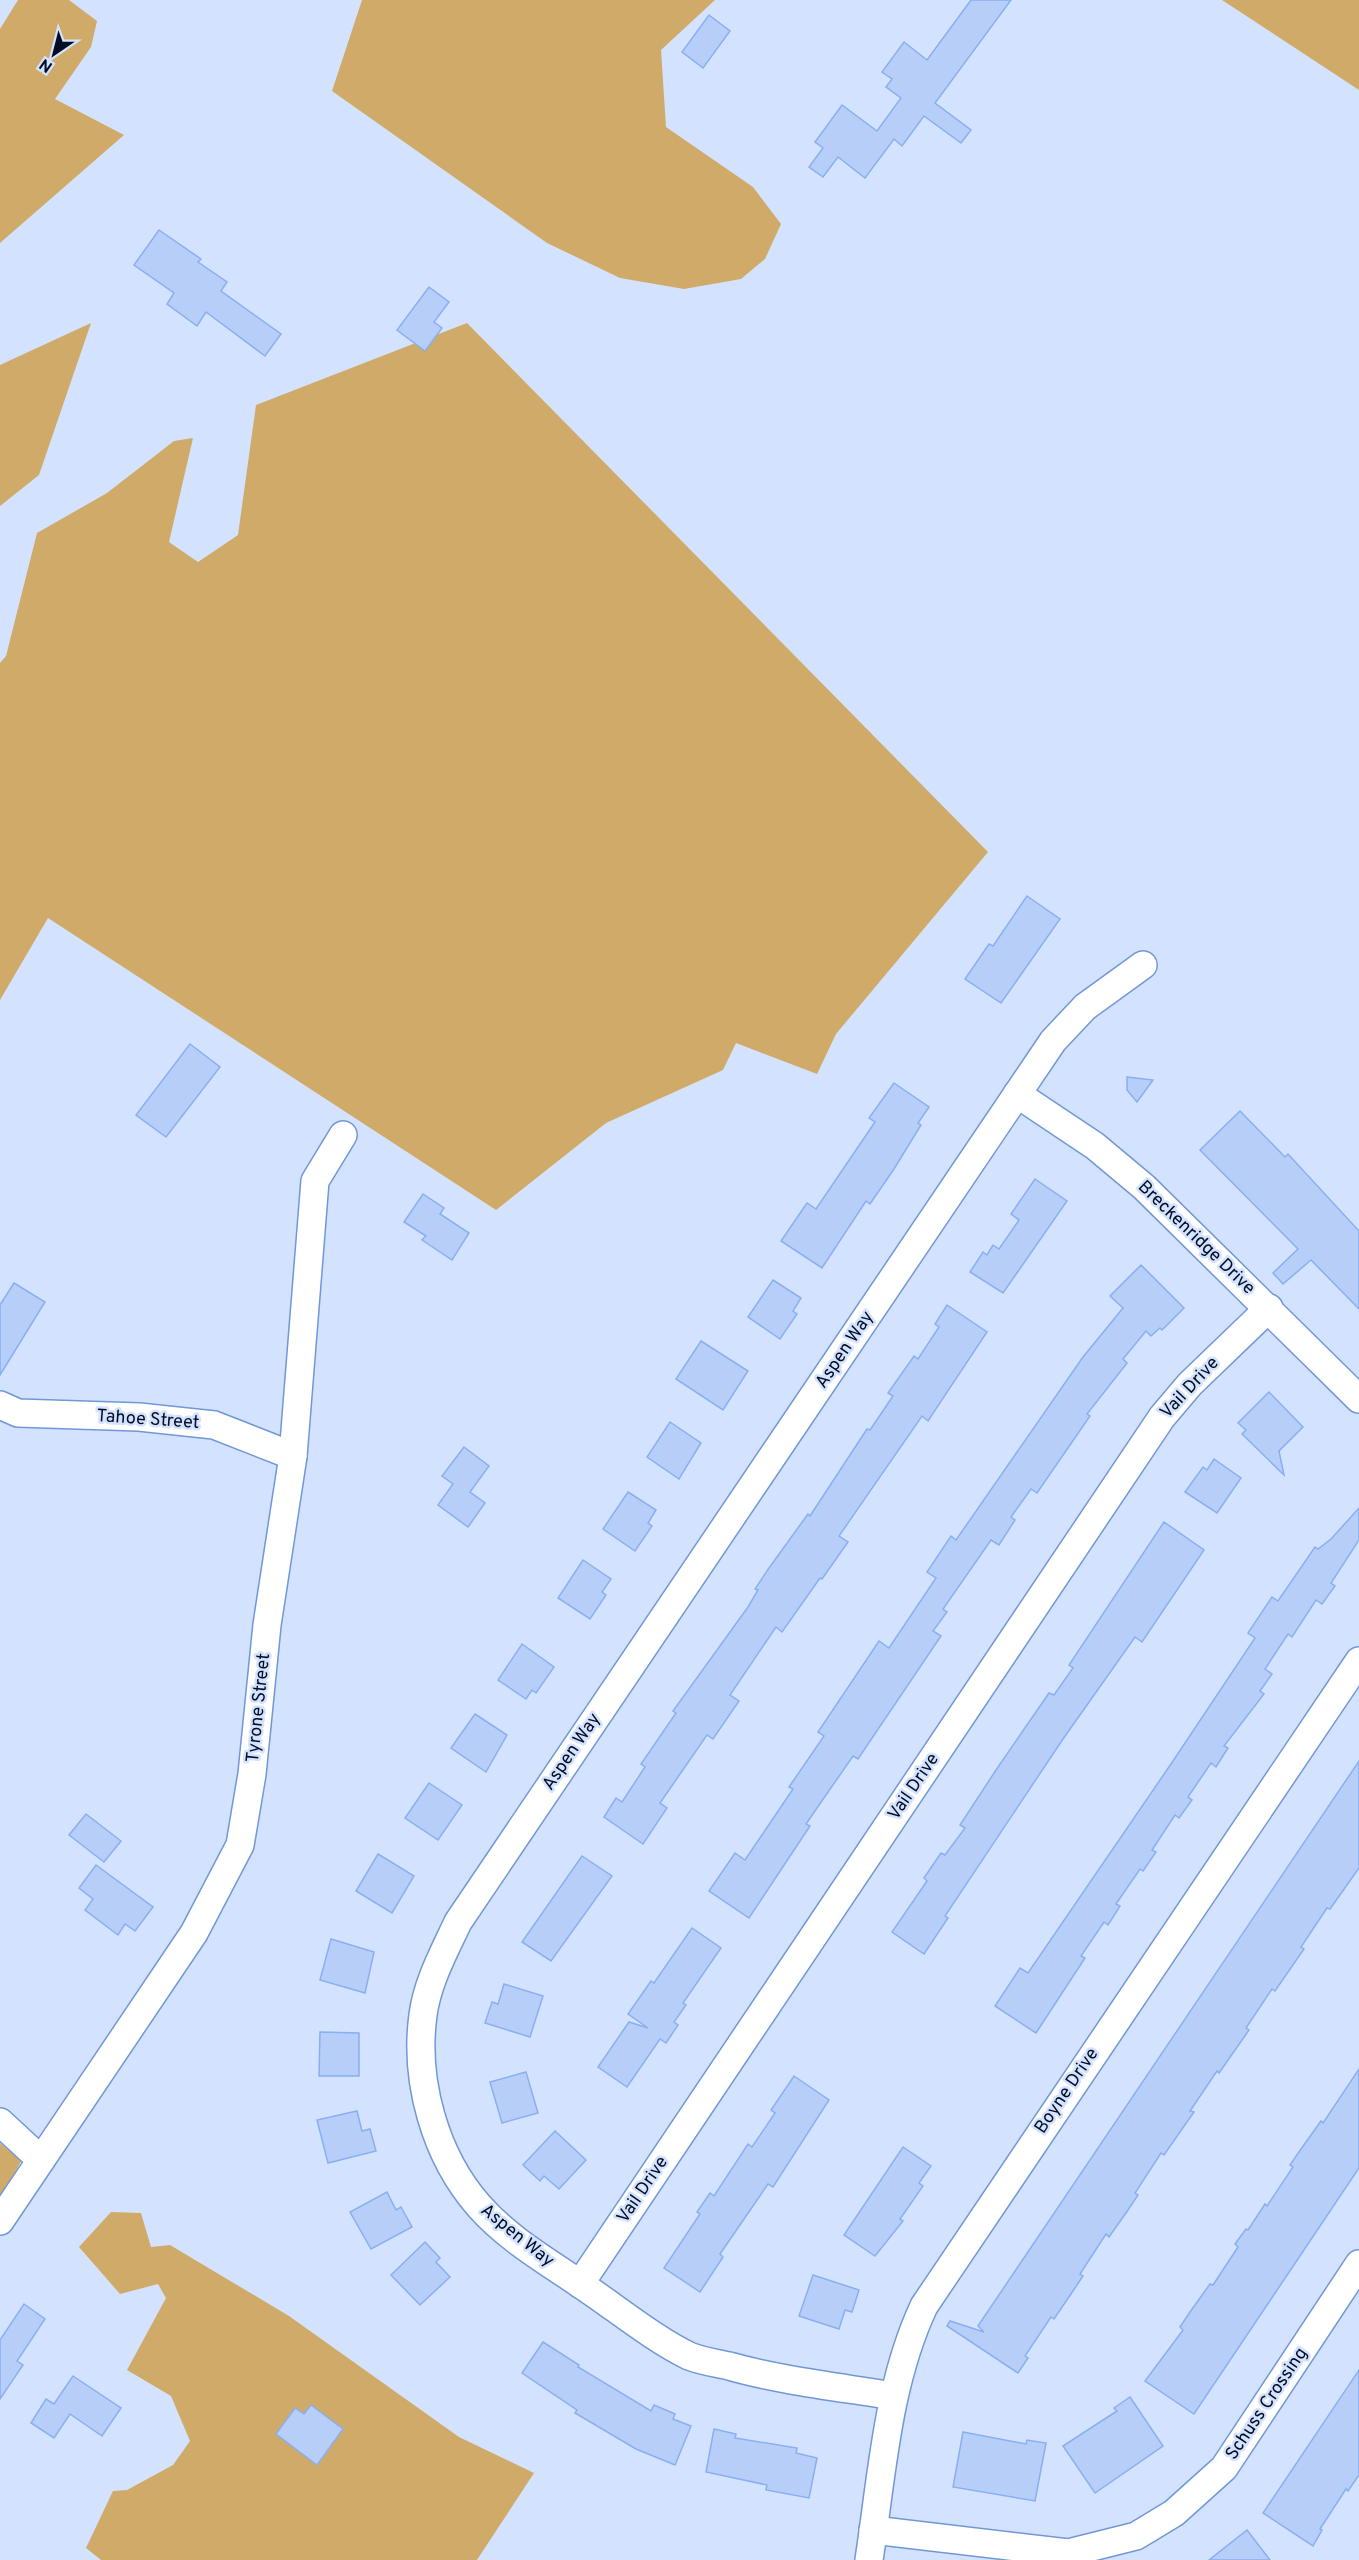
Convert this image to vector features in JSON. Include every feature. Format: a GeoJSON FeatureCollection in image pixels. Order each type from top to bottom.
{"type":"FeatureCollection","features":[{"type":"Feature","properties":{"kind":"street","name":"Aspen Way"},"geometry":{"type":"LineString","coordinates":[[894,2396],[758,2374],[690,2356],[530,2251],[479,2205],[446,2154],[435,2129],[423,2076],[420,2048],[423,2014],[431,1982],[458,1922],[1017,1094],[1065,1025],[1085,1007],[1143,965]]}},
{"type":"Feature","properties":{"kind":"street","name":"Breckenridge Drive"},"geometry":{"type":"LineString","coordinates":[[1017,1094],[1095,1146],[1144,1187],[1269,1308],[1359,1400]]}},
{"type":"Feature","properties":{"kind":"street","name":"Tyrone Street"},"geometry":{"type":"LineString","coordinates":[[0,2221],[194,1934],[240,1845],[252,1774],[267,1625],[292,1456],[315,1181],[343,1135]]}},
{"type":"Feature","properties":{"kind":"street","name":"Vail Drive"},"geometry":{"type":"LineString","coordinates":[[580,2284],[1162,1417],[1190,1384],[1269,1308]]}},
{"type":"Feature","properties":{"kind":"street","name":"Tahoe Street"},"geometry":{"type":"LineString","coordinates":[[0,1405],[18,1413],[139,1417],[214,1425],[292,1456]]}},
{"type":"Feature","properties":{"kind":"street","name":"Boyne Drive"},"geometry":{"type":"LineString","coordinates":[[869,2560],[894,2396],[908,2339],[924,2306],[1359,1662]]}},
{"type":"Feature","properties":{"kind":"street"},"geometry":{"type":"LineString","coordinates":[[0,2122],[42,2160]]}},
{"type":"Feature","properties":{"kind":"street","name":"Schuss Crossing"},"geometry":{"type":"LineString","coordinates":[[873,2530],[1068,2553],[1136,2536],[1174,2513],[1224,2468],[1359,2264]]}},
{"type":"Feature","properties":{"kind":"shaded area"},"geometry":{"type":"Polygon","coordinates":[[[18,0],[69,0],[97,21],[91,47],[55,99],[124,135],[0,243],[0,29],[18,0]]]}},
{"type":"Feature","properties":{"kind":"shaded area"},"geometry":{"type":"Polygon","coordinates":[[[362,0],[715,0],[661,50],[666,127],[753,187],[781,224],[765,259],[741,279],[684,289],[620,278],[547,243],[332,91],[362,0]]]}},
{"type":"Feature","properties":{"kind":"shaded area"},"geometry":{"type":"Polygon","coordinates":[[[1222,0],[1359,0],[1359,90],[1222,0]]]}},
{"type":"Feature","properties":{"kind":"shaded area"},"geometry":{"type":"Polygon","coordinates":[[[91,323],[39,475],[0,506],[0,365],[91,323]]]}},
{"type":"Feature","properties":{"kind":"shaded area"},"geometry":{"type":"Polygon","coordinates":[[[467,323],[988,852],[836,1034],[817,1074],[736,1043],[723,1070],[606,1123],[496,1210],[48,918],[0,1000],[0,663],[6,656],[37,533],[107,493],[174,441],[193,438],[169,542],[198,562],[238,535],[256,405],[467,323]]]}},
{"type":"Feature","properties":{"kind":"shaded area"},"geometry":{"type":"Polygon","coordinates":[[[0,2143],[21,2161],[0,2201],[0,2143]]]}},
{"type":"Feature","properties":{"kind":"shaded area"},"geometry":{"type":"Polygon","coordinates":[[[111,2212],[141,2213],[151,2247],[170,2245],[289,2316],[459,2437],[534,2473],[477,2560],[101,2560],[86,2548],[113,2491],[127,2490],[173,2465],[190,2441],[171,2396],[127,2370],[166,2298],[158,2284],[120,2294],[79,2247],[111,2212]]]}},
{"type":"Feature","properties":{"kind":"building"},"geometry":{"type":"Polygon","coordinates":[[[971,0],[1011,0],[935,103],[971,130],[961,143],[924,116],[902,146],[894,139],[865,178],[838,157],[823,177],[809,167],[823,148],[815,142],[842,105],[877,131],[901,98],[886,87],[892,79],[882,72],[904,42],[927,60],[971,0]]]}},
{"type":"Feature","properties":{"kind":"building"},"geometry":{"type":"Polygon","coordinates":[[[709,15],[730,31],[703,68],[682,52],[709,15]]]}},
{"type":"Feature","properties":{"kind":"building"},"geometry":{"type":"Polygon","coordinates":[[[159,230],[201,259],[198,262],[227,282],[221,291],[281,334],[265,356],[206,312],[197,326],[167,304],[174,293],[134,265],[159,230]]]}},
{"type":"Feature","properties":{"kind":"building"},"geometry":{"type":"Polygon","coordinates":[[[429,287],[449,302],[434,322],[442,328],[425,351],[397,330],[429,287]]]}},
{"type":"Feature","properties":{"kind":"building"},"geometry":{"type":"Polygon","coordinates":[[[1027,896],[1060,919],[1001,1003],[965,979],[989,944],[993,946],[1027,896]]]}},
{"type":"Feature","properties":{"kind":"building"},"geometry":{"type":"Polygon","coordinates":[[[190,1044],[220,1067],[166,1137],[136,1115],[190,1044]]]}},
{"type":"Feature","properties":{"kind":"building"},"geometry":{"type":"Polygon","coordinates":[[[1127,1077],[1153,1080],[1137,1102],[1127,1090],[1127,1077]]]}},
{"type":"Feature","properties":{"kind":"building"},"geometry":{"type":"Polygon","coordinates":[[[894,1083],[929,1107],[918,1123],[921,1125],[894,1169],[870,1204],[866,1201],[822,1268],[781,1241],[807,1203],[816,1209],[875,1122],[869,1118],[894,1083]]]}},
{"type":"Feature","properties":{"kind":"building"},"geometry":{"type":"Polygon","coordinates":[[[1240,1111],[1285,1157],[1288,1154],[1359,1231],[1359,1309],[1311,1260],[1283,1284],[1273,1273],[1298,1249],[1200,1150],[1240,1111]]]}},
{"type":"Feature","properties":{"kind":"building"},"geometry":{"type":"Polygon","coordinates":[[[1035,1179],[1067,1201],[1003,1293],[970,1272],[983,1252],[987,1255],[993,1245],[999,1249],[1019,1220],[1011,1214],[1035,1179]]]}},
{"type":"Feature","properties":{"kind":"building"},"geometry":{"type":"Polygon","coordinates":[[[423,1194],[444,1208],[440,1214],[469,1233],[452,1260],[422,1240],[426,1236],[404,1222],[423,1194]]]}},
{"type":"Feature","properties":{"kind":"building"},"geometry":{"type":"Polygon","coordinates":[[[1141,1265],[1184,1308],[1162,1330],[1160,1328],[1151,1336],[1146,1331],[1123,1359],[1127,1363],[1087,1414],[1090,1416],[1037,1493],[1031,1489],[1011,1517],[1015,1520],[999,1545],[991,1540],[943,1609],[947,1612],[933,1631],[941,1636],[858,1759],[853,1756],[806,1824],[810,1826],[749,1918],[709,1891],[735,1853],[745,1860],[793,1789],[789,1787],[824,1736],[818,1732],[879,1641],[889,1648],[936,1578],[927,1572],[951,1536],[956,1540],[1083,1357],[1123,1308],[1110,1296],[1141,1265]]]}},
{"type":"Feature","properties":{"kind":"building"},"geometry":{"type":"Polygon","coordinates":[[[773,1280],[801,1298],[793,1311],[797,1314],[780,1339],[748,1317],[773,1280]]]}},
{"type":"Feature","properties":{"kind":"building"},"geometry":{"type":"Polygon","coordinates":[[[14,1283],[45,1302],[0,1375],[0,1305],[14,1283]]]}},
{"type":"Feature","properties":{"kind":"building"},"geometry":{"type":"Polygon","coordinates":[[[947,1305],[987,1332],[928,1421],[922,1416],[839,1536],[848,1542],[822,1579],[820,1578],[782,1632],[776,1627],[730,1695],[739,1701],[713,1739],[707,1735],[660,1803],[667,1808],[643,1844],[604,1817],[616,1798],[622,1802],[645,1767],[641,1764],[676,1713],[673,1711],[748,1607],[758,1590],[755,1589],[769,1568],[808,1514],[810,1516],[867,1429],[870,1430],[893,1396],[888,1393],[914,1356],[918,1359],[939,1327],[935,1324],[947,1305]]]}},
{"type":"Feature","properties":{"kind":"building"},"geometry":{"type":"Polygon","coordinates":[[[701,1341],[748,1371],[723,1410],[676,1379],[701,1341]]]}},
{"type":"Feature","properties":{"kind":"building"},"geometry":{"type":"Polygon","coordinates":[[[1269,1392],[1303,1427],[1279,1451],[1284,1475],[1242,1434],[1246,1430],[1238,1423],[1269,1392]]]}},
{"type":"Feature","properties":{"kind":"building"},"geometry":{"type":"Polygon","coordinates":[[[670,1422],[701,1443],[679,1479],[647,1457],[670,1422]]]}},
{"type":"Feature","properties":{"kind":"building"},"geometry":{"type":"Polygon","coordinates":[[[464,1447],[489,1466],[470,1492],[485,1503],[468,1527],[438,1505],[453,1484],[442,1476],[464,1447]]]}},
{"type":"Feature","properties":{"kind":"building"},"geometry":{"type":"Polygon","coordinates":[[[1214,1459],[1241,1478],[1217,1513],[1185,1492],[1203,1467],[1207,1470],[1214,1459]]]}},
{"type":"Feature","properties":{"kind":"building"},"geometry":{"type":"Polygon","coordinates":[[[628,1492],[656,1510],[648,1523],[652,1526],[635,1551],[603,1529],[628,1492]]]}},
{"type":"Feature","properties":{"kind":"building"},"geometry":{"type":"Polygon","coordinates":[[[1359,1508],[1359,1540],[1331,1583],[1335,1586],[1322,1604],[1316,1600],[1292,1637],[1288,1634],[1265,1669],[1272,1674],[1260,1691],[1264,1694],[1224,1746],[1228,1748],[1216,1767],[1211,1763],[1188,1797],[1192,1800],[1179,1818],[1175,1815],[1152,1850],[1156,1852],[1143,1871],[1140,1869],[1116,1904],[1120,1906],[1108,1925],[1104,1922],[1081,1956],[1085,1958],[1036,2033],[995,2006],[1020,1968],[1028,1973],[1173,1761],[1255,1638],[1248,1633],[1272,1597],[1278,1601],[1315,1547],[1318,1549],[1331,1539],[1359,1508]]]}},
{"type":"Feature","properties":{"kind":"building"},"geometry":{"type":"Polygon","coordinates":[[[1164,1522],[1204,1550],[1142,1642],[1135,1637],[1063,1739],[945,1916],[948,1918],[924,1954],[892,1932],[927,1881],[924,1878],[941,1853],[945,1855],[965,1828],[960,1825],[996,1770],[1049,1693],[1054,1695],[1073,1668],[1069,1665],[1164,1522]]]}},
{"type":"Feature","properties":{"kind":"building"},"geometry":{"type":"Polygon","coordinates":[[[583,1560],[611,1579],[602,1592],[606,1595],[590,1619],[558,1598],[583,1560]]]}},
{"type":"Feature","properties":{"kind":"building"},"geometry":{"type":"Polygon","coordinates":[[[522,1644],[554,1667],[536,1693],[532,1690],[526,1699],[498,1680],[522,1644]]]}},
{"type":"Feature","properties":{"kind":"building"},"geometry":{"type":"Polygon","coordinates":[[[475,1714],[507,1735],[486,1772],[451,1748],[475,1714]]]}},
{"type":"Feature","properties":{"kind":"building"},"geometry":{"type":"Polygon","coordinates":[[[1359,1761],[1359,1868],[1330,1909],[1327,1908],[1301,1947],[1304,1949],[1275,1991],[1272,1989],[1246,2028],[1249,2030],[1190,2111],[1194,2112],[1164,2155],[1161,2153],[1135,2193],[1138,2195],[1128,2210],[1109,2237],[1106,2234],[1080,2274],[1083,2276],[1054,2319],[1051,2317],[1025,2356],[1028,2358],[1018,2373],[947,2326],[950,2321],[984,2332],[978,2326],[1359,1761]]]}},
{"type":"Feature","properties":{"kind":"building"},"geometry":{"type":"Polygon","coordinates":[[[429,1783],[462,1805],[438,1840],[405,1818],[429,1783]]]}},
{"type":"Feature","properties":{"kind":"building"},"geometry":{"type":"Polygon","coordinates":[[[86,1814],[121,1841],[104,1862],[69,1835],[86,1814]]]}},
{"type":"Feature","properties":{"kind":"building"},"geometry":{"type":"Polygon","coordinates":[[[378,1854],[414,1876],[392,1913],[356,1891],[378,1854]]]}},
{"type":"Feature","properties":{"kind":"building"},"geometry":{"type":"Polygon","coordinates":[[[582,1856],[612,1876],[551,1961],[522,1942],[582,1856]]]}},
{"type":"Feature","properties":{"kind":"building"},"geometry":{"type":"Polygon","coordinates":[[[96,1865],[153,1907],[135,1931],[125,1924],[118,1935],[85,1910],[93,1899],[79,1888],[96,1865]]]}},
{"type":"Feature","properties":{"kind":"building"},"geometry":{"type":"Polygon","coordinates":[[[692,1928],[721,1948],[683,2003],[686,2005],[674,2022],[678,2025],[666,2043],[660,2039],[627,2087],[598,2067],[629,2022],[648,2028],[628,2014],[651,1981],[654,1983],[692,1928]]]}},
{"type":"Feature","properties":{"kind":"building"},"geometry":{"type":"Polygon","coordinates":[[[331,1939],[374,1952],[365,1993],[320,1980],[331,1939]]]}},
{"type":"Feature","properties":{"kind":"building"},"geometry":{"type":"Polygon","coordinates":[[[504,1984],[543,1996],[530,2037],[485,2023],[492,2002],[498,2004],[504,1984]]]}},
{"type":"Feature","properties":{"kind":"building"},"geometry":{"type":"Polygon","coordinates":[[[320,2032],[359,2033],[359,2076],[319,2076],[320,2032]]]}},
{"type":"Feature","properties":{"kind":"building"},"geometry":{"type":"Polygon","coordinates":[[[1359,2069],[1359,2168],[1194,2414],[1145,2381],[1183,2330],[1180,2327],[1190,2312],[1210,2284],[1213,2285],[1238,2247],[1235,2244],[1246,2229],[1248,2230],[1265,2204],[1267,2206],[1293,2167],[1290,2165],[1321,2121],[1323,2123],[1359,2069]]]}},
{"type":"Feature","properties":{"kind":"building"},"geometry":{"type":"Polygon","coordinates":[[[526,2072],[538,2113],[502,2123],[490,2082],[526,2072]]]}},
{"type":"Feature","properties":{"kind":"building"},"geometry":{"type":"Polygon","coordinates":[[[794,2076],[829,2100],[773,2187],[768,2184],[720,2254],[723,2257],[700,2292],[664,2268],[700,2214],[697,2212],[710,2193],[714,2196],[748,2144],[752,2147],[775,2113],[771,2110],[794,2076]]]}},
{"type":"Feature","properties":{"kind":"building"},"geometry":{"type":"Polygon","coordinates":[[[357,2111],[362,2131],[370,2129],[376,2151],[328,2163],[317,2120],[357,2111]]]}},
{"type":"Feature","properties":{"kind":"building"},"geometry":{"type":"Polygon","coordinates":[[[555,2131],[586,2160],[559,2189],[544,2176],[540,2181],[523,2165],[555,2131]]]}},
{"type":"Feature","properties":{"kind":"building"},"geometry":{"type":"Polygon","coordinates":[[[903,2147],[931,2166],[919,2183],[923,2186],[900,2219],[903,2221],[875,2256],[844,2235],[903,2147]]]}},
{"type":"Feature","properties":{"kind":"building"},"geometry":{"type":"Polygon","coordinates":[[[387,2192],[396,2210],[401,2207],[412,2227],[371,2249],[350,2212],[387,2192]]]}},
{"type":"Feature","properties":{"kind":"building"},"geometry":{"type":"Polygon","coordinates":[[[425,2242],[440,2258],[436,2262],[450,2277],[420,2305],[391,2275],[425,2242]]]}},
{"type":"Feature","properties":{"kind":"building"},"geometry":{"type":"Polygon","coordinates":[[[813,2275],[859,2290],[852,2312],[845,2310],[839,2329],[799,2316],[813,2275]]]}},
{"type":"Feature","properties":{"kind":"building"},"geometry":{"type":"Polygon","coordinates":[[[24,2304],[45,2319],[17,2361],[23,2365],[0,2399],[0,2340],[24,2304]]]}},
{"type":"Feature","properties":{"kind":"building"},"geometry":{"type":"Polygon","coordinates":[[[543,2342],[579,2365],[578,2367],[651,2411],[654,2405],[675,2414],[673,2419],[691,2426],[675,2465],[636,2449],[575,2413],[577,2410],[522,2373],[543,2342]]]}},
{"type":"Feature","properties":{"kind":"building"},"geometry":{"type":"Polygon","coordinates":[[[1359,2370],[1359,2475],[1348,2491],[1346,2489],[1320,2529],[1322,2530],[1313,2546],[1263,2513],[1359,2370]]]}},
{"type":"Feature","properties":{"kind":"building"},"geometry":{"type":"Polygon","coordinates":[[[73,2376],[121,2408],[102,2436],[70,2414],[54,2438],[31,2423],[46,2399],[54,2404],[73,2376]]]}},
{"type":"Feature","properties":{"kind":"building"},"geometry":{"type":"Polygon","coordinates":[[[1130,2397],[1163,2446],[1095,2493],[1063,2446],[1117,2411],[1114,2408],[1130,2397]]]}},
{"type":"Feature","properties":{"kind":"building"},"geometry":{"type":"Polygon","coordinates":[[[311,2405],[343,2429],[317,2465],[276,2434],[295,2408],[304,2414],[311,2405]]]}},
{"type":"Feature","properties":{"kind":"building"},"geometry":{"type":"Polygon","coordinates":[[[714,2429],[736,2434],[735,2438],[797,2448],[796,2453],[817,2458],[809,2498],[766,2490],[767,2485],[706,2472],[714,2429]]]}},
{"type":"Feature","properties":{"kind":"building"},"geometry":{"type":"Polygon","coordinates":[[[963,2432],[1026,2444],[1027,2440],[1046,2443],[1035,2501],[953,2487],[963,2432]]]}},
{"type":"Feature","properties":{"kind":"building"},"geometry":{"type":"Polygon","coordinates":[[[1247,2530],[1270,2560],[1209,2560],[1247,2530]]]}}]}
